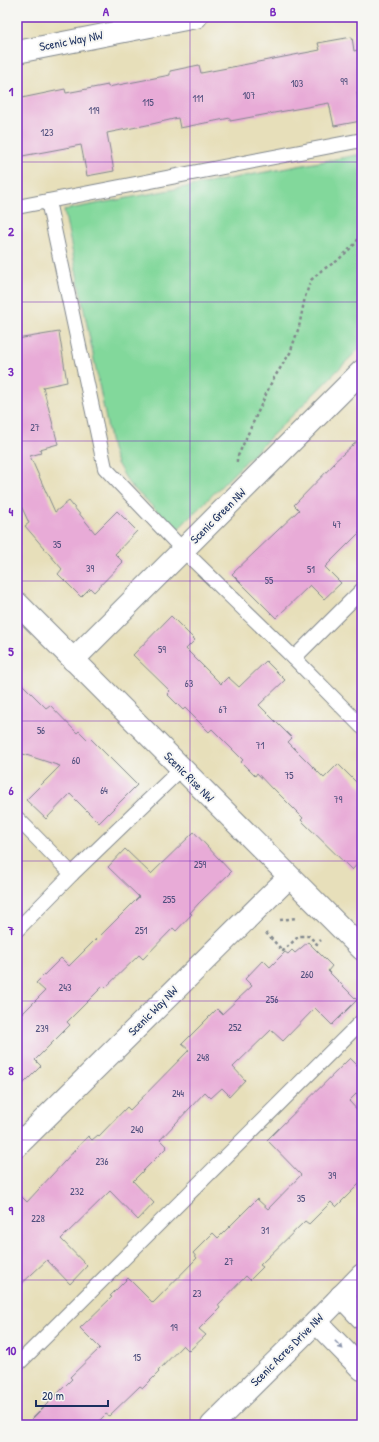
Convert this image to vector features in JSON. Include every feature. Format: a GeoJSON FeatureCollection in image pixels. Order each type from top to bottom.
{"type":"FeatureCollection","features":[{"type":"Feature","properties":{"kind":"street","name":"Scenic Way NW"},"geometry":{"type":"LineString","coordinates":[[17,52],[196,17]]}},
{"type":"Feature","properties":{"kind":"street","name":"Scenic Green NW"},"geometry":{"type":"LineString","coordinates":[[73,660],[362,371]]}},
{"type":"Feature","properties":{"kind":"street","name":"Scenic Rise NW"},"geometry":{"type":"LineString","coordinates":[[17,603],[362,949]]}},
{"type":"Feature","properties":{"kind":"street","name":"Scenic Way NW"},"geometry":{"type":"LineString","coordinates":[[17,1146],[289,876]]}},
{"type":"Feature","properties":{"kind":"street","name":"Scenic Acres Drive NW"},"geometry":{"type":"LineString","coordinates":[[212,1425],[362,1275]]}},
{"type":"Feature","properties":{"kind":"street"},"geometry":{"type":"LineString","coordinates":[[341,1296],[362,1318]]}},
{"type":"Feature","properties":{"kind":"street"},"geometry":{"type":"LineString","coordinates":[[316,1322],[362,1369]]}},
{"type":"Feature","properties":{"kind":"lane"},"geometry":{"type":"LineString","coordinates":[[17,207],[362,140]]}},
{"type":"Feature","properties":{"kind":"lane"},"geometry":{"type":"LineString","coordinates":[[48,201],[105,468],[183,550],[294,658],[362,727]]}},
{"type":"Feature","properties":{"kind":"lane"},"geometry":{"type":"LineString","coordinates":[[294,658],[362,590]]}},
{"type":"Feature","properties":{"kind":"lane"},"geometry":{"type":"LineString","coordinates":[[17,930],[72,874],[181,769]]}},
{"type":"Feature","properties":{"kind":"lane"},"geometry":{"type":"LineString","coordinates":[[17,818],[72,874]]}},
{"type":"Feature","properties":{"kind":"lane"},"geometry":{"type":"LineString","coordinates":[[17,1365],[362,1021]]}},
{"type":"Feature","properties":{"kind":"path"},"geometry":{"type":"LineString","coordinates":[[237,465],[237,458],[272,381],[290,353],[299,328],[304,297],[311,280],[322,270],[337,261],[356,244],[362,233]]}},
{"type":"Feature","properties":{"kind":"path"},"geometry":{"type":"LineString","coordinates":[[277,922],[289,918],[298,918],[303,920]]}},
{"type":"Feature","properties":{"kind":"path"},"geometry":{"type":"LineString","coordinates":[[268,927],[264,931],[283,951],[299,936],[309,936],[317,944],[323,938]]}},
{"type":"Feature","properties":{"kind":"green space"},"geometry":{"type":"Polygon","coordinates":[[[362,154],[362,346],[177,530],[129,484],[117,463],[112,449],[64,210],[362,154]]]}},
{"type":"Feature","properties":{"kind":"building"},"geometry":{"type":"Polygon","coordinates":[[[352,37],[354,51],[358,50],[362,70],[362,91],[357,92],[361,121],[334,126],[329,103],[230,121],[230,118],[180,128],[178,118],[107,133],[114,171],[87,176],[81,145],[17,157],[17,99],[65,89],[66,93],[108,85],[108,87],[170,75],[170,71],[199,65],[201,73],[320,50],[318,43],[352,37]]]}},
{"type":"Feature","properties":{"kind":"building"},"geometry":{"type":"Polygon","coordinates":[[[59,332],[67,382],[43,387],[58,444],[40,449],[41,453],[30,456],[55,512],[69,501],[95,533],[117,511],[137,531],[115,554],[123,562],[94,592],[90,588],[81,597],[58,574],[62,569],[25,526],[29,523],[17,497],[17,339],[59,332]]]}},
{"type":"Feature","properties":{"kind":"building"},"geometry":{"type":"Polygon","coordinates":[[[362,437],[362,530],[325,567],[341,583],[324,599],[310,585],[276,618],[232,574],[299,510],[294,505],[334,464],[333,463],[362,437]]]}},
{"type":"Feature","properties":{"kind":"building"},"geometry":{"type":"Polygon","coordinates":[[[171,616],[195,640],[186,649],[221,684],[228,677],[239,687],[266,661],[285,680],[259,705],[292,738],[288,742],[324,778],[338,764],[362,788],[362,859],[352,870],[301,820],[303,818],[273,788],[272,789],[257,773],[255,776],[241,762],[243,760],[212,729],[209,732],[185,708],[183,710],[167,694],[170,691],[133,655],[171,616]]]}},
{"type":"Feature","properties":{"kind":"building"},"geometry":{"type":"Polygon","coordinates":[[[17,679],[46,708],[50,705],[77,733],[79,731],[88,740],[90,738],[137,785],[99,823],[70,794],[46,819],[26,800],[60,766],[23,754],[17,749],[17,679]]]}},
{"type":"Feature","properties":{"kind":"building"},"geometry":{"type":"Polygon","coordinates":[[[194,832],[231,872],[199,903],[190,913],[192,914],[176,931],[173,928],[143,959],[139,955],[105,988],[103,986],[67,1022],[70,1025],[35,1060],[41,1066],[17,1090],[17,1019],[45,991],[36,983],[61,958],[69,966],[139,897],[108,867],[125,849],[151,874],[194,832]]]}},
{"type":"Feature","properties":{"kind":"building"},"geometry":{"type":"Polygon","coordinates":[[[308,942],[332,966],[328,971],[357,1000],[332,1025],[315,1008],[283,1041],[271,1030],[233,1067],[245,1080],[230,1096],[222,1088],[211,1098],[205,1092],[160,1140],[167,1147],[133,1181],[154,1203],[138,1220],[110,1191],[61,1239],[87,1266],[70,1284],[47,1260],[17,1288],[17,1192],[27,1202],[88,1136],[92,1140],[98,1135],[99,1136],[127,1107],[130,1110],[189,1050],[182,1044],[217,1009],[222,1014],[252,986],[245,979],[263,960],[270,967],[285,952],[288,954],[292,950],[295,953],[308,942]]]}},
{"type":"Feature","properties":{"kind":"building"},"geometry":{"type":"Polygon","coordinates":[[[350,1058],[362,1070],[362,1088],[349,1101],[362,1115],[362,1181],[336,1207],[331,1202],[309,1224],[305,1221],[260,1265],[263,1267],[250,1280],[246,1276],[218,1305],[220,1308],[199,1329],[206,1335],[189,1351],[183,1345],[143,1388],[140,1386],[109,1416],[106,1414],[95,1425],[26,1425],[72,1379],[70,1377],[100,1348],[80,1328],[112,1297],[110,1296],[128,1278],[153,1303],[197,1258],[193,1253],[213,1233],[218,1238],[257,1199],[268,1209],[301,1175],[267,1140],[350,1058]]]}}]}
